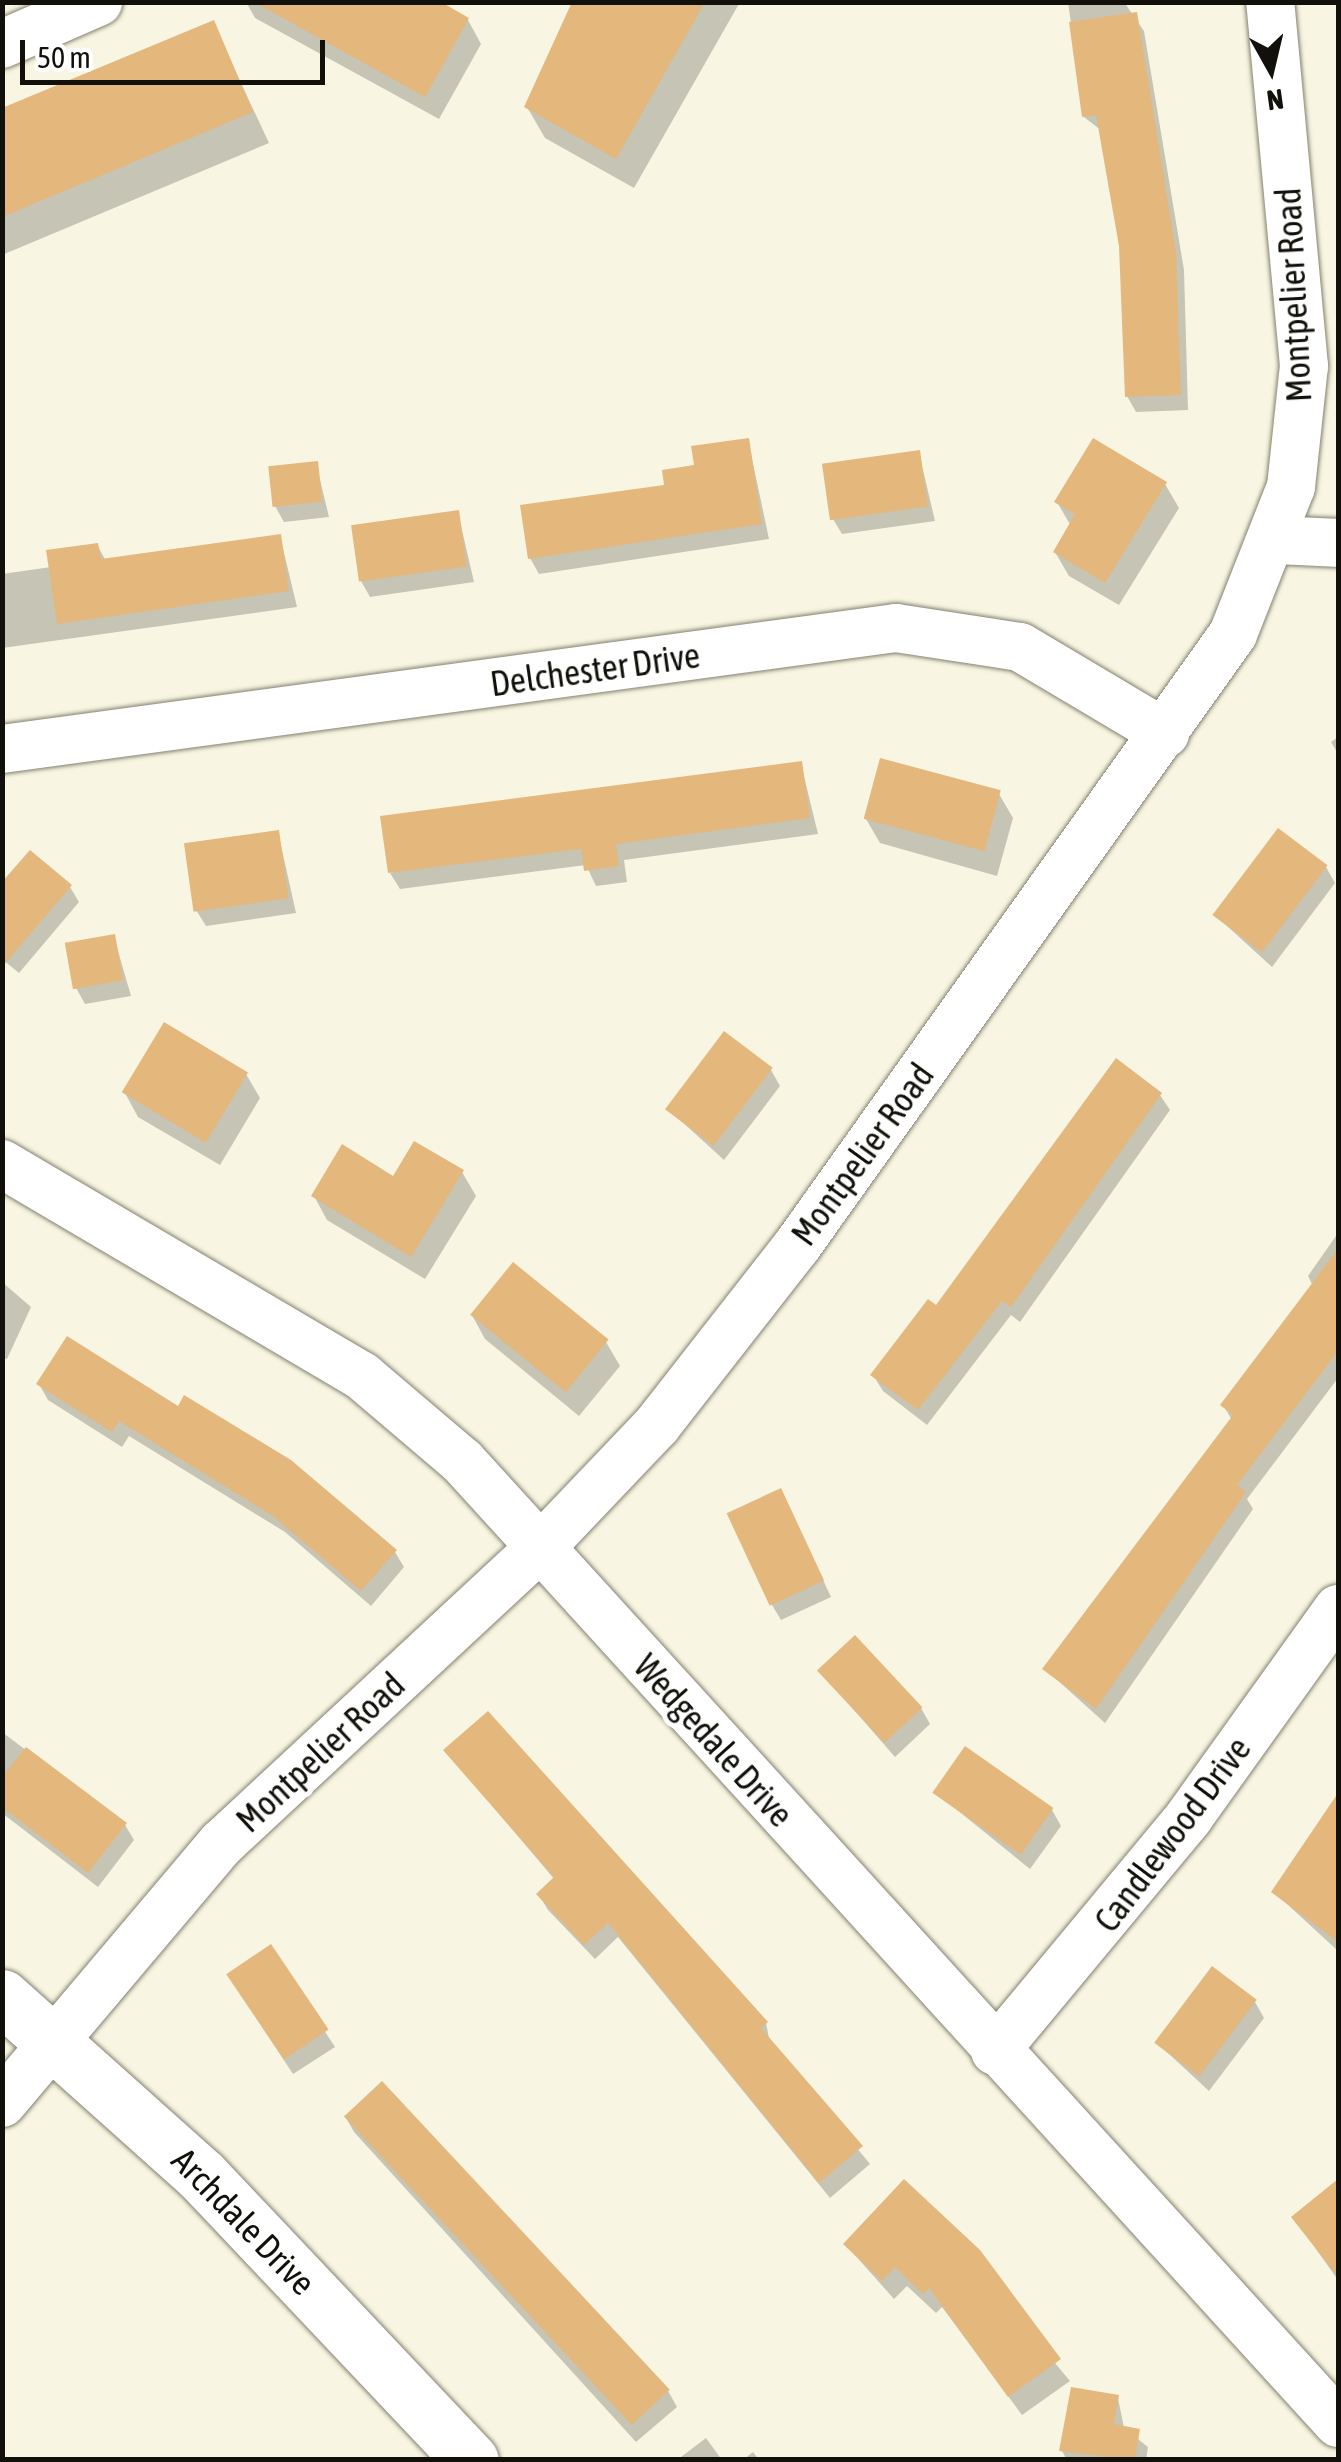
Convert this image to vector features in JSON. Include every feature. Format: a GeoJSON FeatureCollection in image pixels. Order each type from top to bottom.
{"type":"FeatureCollection","features":[{"type":"Feature","properties":{"kind":"street"},"geometry":{"type":"LineString","coordinates":[[2,44],[98,2]]}},
{"type":"Feature","properties":{"kind":"street","name":"Montpelier Road"},"geometry":{"type":"LineString","coordinates":[[2,2103],[222,1843],[540,1548],[657,1425],[796,1246],[1234,634],[1276,540],[1298,447],[1304,366],[1270,2]]}},
{"type":"Feature","properties":{"kind":"street"},"geometry":{"type":"LineString","coordinates":[[1276,540],[1338,543]]}},
{"type":"Feature","properties":{"kind":"street","name":"Delchester Drive"},"geometry":{"type":"LineString","coordinates":[[2,749],[896,628],[1020,647],[1165,734]]}},
{"type":"Feature","properties":{"kind":"street","name":"Wedgedale Drive"},"geometry":{"type":"LineString","coordinates":[[2,1164],[362,1376],[462,1461],[995,2051],[1338,2422]]}},
{"type":"Feature","properties":{"kind":"street","name":"Candlewood Drive"},"geometry":{"type":"LineString","coordinates":[[995,2051],[1189,1818],[1338,1609]]}},
{"type":"Feature","properties":{"kind":"street","name":"Archdale Drive"},"geometry":{"type":"LineString","coordinates":[[2,1996],[202,2176],[470,2460]]}},
{"type":"Feature","properties":{"kind":"building"},"geometry":{"type":"Polygon","coordinates":[[[254,2],[441,2],[469,18],[425,97],[254,2]]]}},
{"type":"Feature","properties":{"kind":"building"},"geometry":{"type":"Polygon","coordinates":[[[572,2],[705,2],[616,159],[524,107],[572,2]]]}},
{"type":"Feature","properties":{"kind":"building"},"geometry":{"type":"Polygon","coordinates":[[[1137,12],[1176,252],[1181,395],[1125,397],[1119,246],[1096,115],[1082,117],[1069,22],[1137,12]]]}},
{"type":"Feature","properties":{"kind":"building"},"geometry":{"type":"Polygon","coordinates":[[[214,20],[253,112],[2,217],[2,108],[214,20]]]}},
{"type":"Feature","properties":{"kind":"building"},"geometry":{"type":"Polygon","coordinates":[[[749,438],[762,524],[528,559],[520,505],[664,485],[662,470],[694,465],[691,446],[749,438]]]}},
{"type":"Feature","properties":{"kind":"building"},"geometry":{"type":"Polygon","coordinates":[[[1093,438],[1167,482],[1105,583],[1053,552],[1075,514],[1054,502],[1093,438]]]}},
{"type":"Feature","properties":{"kind":"building"},"geometry":{"type":"Polygon","coordinates":[[[920,450],[928,506],[830,520],[822,464],[920,450]]]}},
{"type":"Feature","properties":{"kind":"building"},"geometry":{"type":"Polygon","coordinates":[[[318,461],[322,502],[273,507],[268,466],[318,461]]]}},
{"type":"Feature","properties":{"kind":"building"},"geometry":{"type":"Polygon","coordinates":[[[459,510],[467,566],[359,582],[351,525],[459,510]]]}},
{"type":"Feature","properties":{"kind":"building"},"geometry":{"type":"Polygon","coordinates":[[[281,534],[289,591],[57,624],[46,550],[98,543],[101,559],[281,534]]]}},
{"type":"Feature","properties":{"kind":"building"},"geometry":{"type":"Polygon","coordinates":[[[880,758],[1001,790],[984,851],[864,819],[880,758]]]}},
{"type":"Feature","properties":{"kind":"building"},"geometry":{"type":"Polygon","coordinates":[[[802,761],[810,818],[616,844],[619,866],[584,871],[581,849],[388,873],[380,816],[802,761]]]}},
{"type":"Feature","properties":{"kind":"building"},"geometry":{"type":"Polygon","coordinates":[[[1278,828],[1328,865],[1262,952],[1212,915],[1278,828]]]}},
{"type":"Feature","properties":{"kind":"building"},"geometry":{"type":"Polygon","coordinates":[[[279,830],[289,898],[194,912],[184,843],[279,830]]]}},
{"type":"Feature","properties":{"kind":"building"},"geometry":{"type":"Polygon","coordinates":[[[30,850],[72,885],[2,967],[2,882],[30,850]]]}},
{"type":"Feature","properties":{"kind":"building"},"geometry":{"type":"Polygon","coordinates":[[[115,934],[123,980],[73,989],[65,943],[115,934]]]}},
{"type":"Feature","properties":{"kind":"building"},"geometry":{"type":"Polygon","coordinates":[[[164,1022],[248,1072],[206,1143],[122,1092],[164,1022]]]}},
{"type":"Feature","properties":{"kind":"building"},"geometry":{"type":"Polygon","coordinates":[[[724,1031],[773,1068],[714,1146],[665,1109],[724,1031]]]}},
{"type":"Feature","properties":{"kind":"building"},"geometry":{"type":"Polygon","coordinates":[[[1116,1058],[1162,1093],[1011,1307],[1002,1301],[918,1410],[870,1375],[928,1299],[936,1305],[1116,1058]]]}},
{"type":"Feature","properties":{"kind":"building"},"geometry":{"type":"Polygon","coordinates":[[[414,1141],[464,1170],[411,1257],[311,1196],[342,1144],[393,1176],[414,1141]]]}},
{"type":"Feature","properties":{"kind":"building"},"geometry":{"type":"Polygon","coordinates":[[[1338,1249],[1338,1351],[1237,1485],[1246,1492],[1096,1709],[1042,1669],[1233,1415],[1220,1405],[1338,1249]]]}},
{"type":"Feature","properties":{"kind":"building"},"geometry":{"type":"Polygon","coordinates":[[[513,1262],[609,1339],[566,1392],[470,1315],[513,1262]]]}},
{"type":"Feature","properties":{"kind":"building"},"geometry":{"type":"Polygon","coordinates":[[[67,1336],[178,1406],[184,1395],[291,1460],[397,1550],[361,1591],[273,1516],[119,1421],[112,1432],[36,1384],[67,1336]]]}},
{"type":"Feature","properties":{"kind":"building"},"geometry":{"type":"Polygon","coordinates":[[[781,1488],[824,1580],[770,1606],[727,1513],[781,1488]]]}},
{"type":"Feature","properties":{"kind":"building"},"geometry":{"type":"Polygon","coordinates":[[[855,1635],[923,1707],[884,1743],[817,1670],[855,1635]]]}},
{"type":"Feature","properties":{"kind":"building"},"geometry":{"type":"Polygon","coordinates":[[[488,1711],[768,2022],[761,2028],[863,2146],[819,2183],[608,1923],[584,1945],[536,1894],[554,1877],[443,1750],[488,1711]]]}},
{"type":"Feature","properties":{"kind":"building"},"geometry":{"type":"Polygon","coordinates":[[[965,1746],[1053,1808],[1021,1855],[932,1793],[965,1746]]]}},
{"type":"Feature","properties":{"kind":"building"},"geometry":{"type":"Polygon","coordinates":[[[26,1747],[127,1823],[88,1873],[2,1807],[2,1777],[26,1747]]]}},
{"type":"Feature","properties":{"kind":"building"},"geometry":{"type":"Polygon","coordinates":[[[1338,1793],[1338,1942],[1271,1892],[1338,1793]]]}},
{"type":"Feature","properties":{"kind":"building"},"geometry":{"type":"Polygon","coordinates":[[[271,1944],[329,2029],[284,2060],[226,1974],[271,1944]]]}},
{"type":"Feature","properties":{"kind":"building"},"geometry":{"type":"Polygon","coordinates":[[[1212,1966],[1257,2000],[1199,2076],[1154,2043],[1212,1966]]]}},
{"type":"Feature","properties":{"kind":"building"},"geometry":{"type":"Polygon","coordinates":[[[382,2081],[670,2390],[632,2425],[344,2116],[382,2081]]]}},
{"type":"Feature","properties":{"kind":"building"},"geometry":{"type":"Polygon","coordinates":[[[904,2179],[980,2250],[1061,2359],[1008,2397],[929,2288],[923,2294],[895,2267],[882,2281],[843,2244],[904,2179]]]}},
{"type":"Feature","properties":{"kind":"building"},"geometry":{"type":"Polygon","coordinates":[[[1338,2179],[1338,2277],[1291,2217],[1338,2179]]]}},
{"type":"Feature","properties":{"kind":"building"},"geometry":{"type":"Polygon","coordinates":[[[1071,2387],[1119,2395],[1114,2424],[1140,2429],[1135,2460],[1059,2451],[1071,2387]]]}}]}
